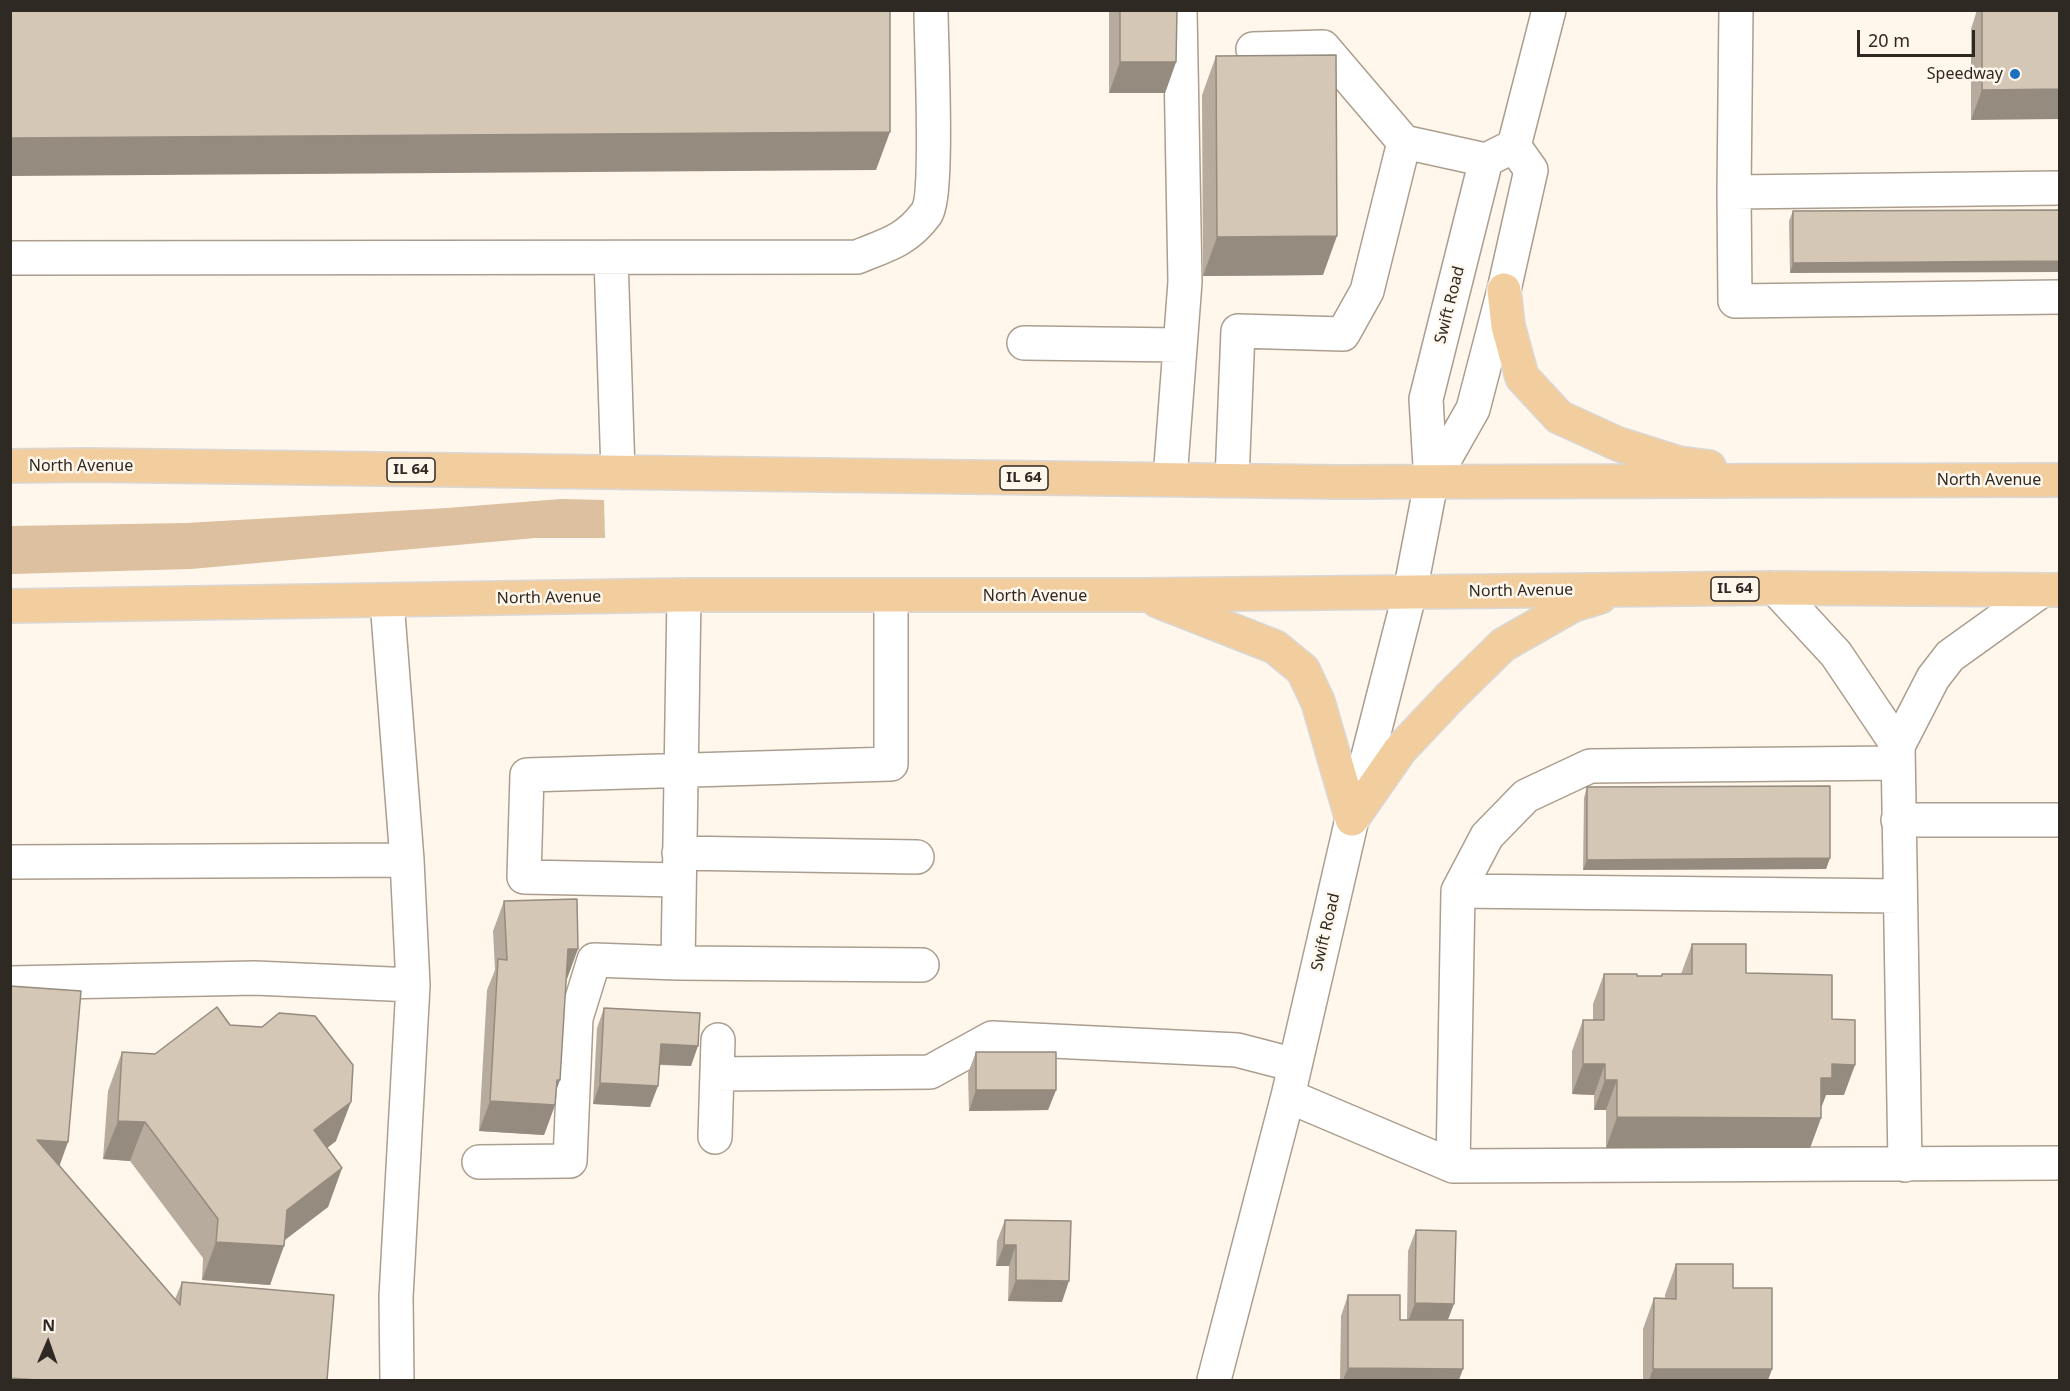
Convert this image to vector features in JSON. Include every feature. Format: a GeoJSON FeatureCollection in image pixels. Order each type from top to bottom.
{"type":"FeatureCollection","features":[{"type":"Feature","properties":{"kind":"main road"},"geometry":{"type":"LineString","coordinates":[[1504,290],[1508,326],[1522,377],[1559,417],[1618,444],[1678,463],[1821,481]]}},
{"type":"Feature","properties":{"kind":"main road","name":"North Avenue"},"geometry":{"type":"LineString","coordinates":[[10,466],[87,465],[1431,483],[2060,480]]}},
{"type":"Feature","properties":{"kind":"main road","name":"North Avenue"},"geometry":{"type":"LineString","coordinates":[[10,606],[684,595],[1142,595],[1775,588],[2051,590]]}},
{"type":"Feature","properties":{"kind":"main road"},"geometry":{"type":"LineString","coordinates":[[1352,819],[1400,750],[1503,645],[1573,605],[1626,590]]}},
{"type":"Feature","properties":{"kind":"main road"},"geometry":{"type":"LineString","coordinates":[[1142,595],[1275,647],[1303,670],[1318,702],[1352,819]]}},
{"type":"Feature","properties":{"kind":"street"},"geometry":{"type":"LineString","coordinates":[[10,258],[857,257],[902,239],[928,212],[933,168],[931,10]]}},
{"type":"Feature","properties":{"kind":"street"},"geometry":{"type":"LineString","coordinates":[[1170,479],[1185,282],[1180,10]]}},
{"type":"Feature","properties":{"kind":"street","name":"Swift Road"},"geometry":{"type":"LineString","coordinates":[[1214,1380],[1291,1080],[1352,819],[1410,592],[1431,483],[1426,399],[1500,153],[1549,10]]}},
{"type":"Feature","properties":{"kind":"street"},"geometry":{"type":"LineString","coordinates":[[1736,10],[1735,302],[2060,297]]}},
{"type":"Feature","properties":{"kind":"street"},"geometry":{"type":"LineString","coordinates":[[1253,49],[1323,47],[1404,142],[1500,153]]}},
{"type":"Feature","properties":{"kind":"street"},"geometry":{"type":"LineString","coordinates":[[1232,480],[1238,331],[1343,334],[1367,291],[1404,142]]}},
{"type":"Feature","properties":{"kind":"street","name":"Swift Road"},"geometry":{"type":"LineString","coordinates":[[1431,483],[1473,408],[1504,290],[1531,170],[1500,153]]}},
{"type":"Feature","properties":{"kind":"street"},"geometry":{"type":"LineString","coordinates":[[1734,192],[2060,188]]}},
{"type":"Feature","properties":{"kind":"street"},"geometry":{"type":"LineString","coordinates":[[610,258],[618,472]]}},
{"type":"Feature","properties":{"kind":"street"},"geometry":{"type":"LineString","coordinates":[[1024,343],[1180,345]]}},
{"type":"Feature","properties":{"kind":"street"},"geometry":{"type":"LineString","coordinates":[[1775,588],[1836,654],[1898,754]]}},
{"type":"Feature","properties":{"kind":"street"},"geometry":{"type":"LineString","coordinates":[[1905,1164],[1898,754],[1933,678],[1950,656],[2051,590]]}},
{"type":"Feature","properties":{"kind":"street"},"geometry":{"type":"LineString","coordinates":[[678,963],[684,595]]}},
{"type":"Feature","properties":{"kind":"street"},"geometry":{"type":"LineString","coordinates":[[891,596],[891,764],[527,775],[524,878],[679,867],[917,857]]}},
{"type":"Feature","properties":{"kind":"street"},"geometry":{"type":"LineString","coordinates":[[387,601],[407,860],[413,985],[396,1297],[397,1380]]}},
{"type":"Feature","properties":{"kind":"street"},"geometry":{"type":"LineString","coordinates":[[1453,1166],[1458,891],[1487,836],[1526,796],[1590,766],[1898,754]]}},
{"type":"Feature","properties":{"kind":"street"},"geometry":{"type":"LineString","coordinates":[[1898,820],[2060,820]]}},
{"type":"Feature","properties":{"kind":"street"},"geometry":{"type":"LineString","coordinates":[[10,862],[407,860]]}},
{"type":"Feature","properties":{"kind":"street"},"geometry":{"type":"LineString","coordinates":[[1458,891],[1900,896]]}},
{"type":"Feature","properties":{"kind":"street"},"geometry":{"type":"LineString","coordinates":[[479,1162],[570,1161],[576,1018],[594,960],[922,965]]}},
{"type":"Feature","properties":{"kind":"street"},"geometry":{"type":"LineString","coordinates":[[10,983],[255,978],[413,985]]}},
{"type":"Feature","properties":{"kind":"street"},"geometry":{"type":"LineString","coordinates":[[717,1074],[930,1072],[992,1038],[1237,1050],[1453,1166],[2060,1163]]}},
{"type":"Feature","properties":{"kind":"street"},"geometry":{"type":"LineString","coordinates":[[715,1137],[718,1040]]}},
{"type":"Feature","properties":{"kind":"shaded area"},"geometry":{"type":"Polygon","coordinates":[[[561,499],[604,500],[605,538],[535,538],[191,569],[11,574],[11,526],[186,523],[561,499]]]}},
{"type":"Feature","properties":{"kind":"building"},"geometry":{"type":"Polygon","coordinates":[[[10,10],[890,10],[890,132],[10,138],[10,10]]]}},
{"type":"Feature","properties":{"kind":"building"},"geometry":{"type":"Polygon","coordinates":[[[1120,10],[1177,10],[1176,62],[1120,62],[1120,10]]]}},
{"type":"Feature","properties":{"kind":"building"},"geometry":{"type":"Polygon","coordinates":[[[1982,10],[2060,10],[2060,89],[1982,90],[1982,10]]]}},
{"type":"Feature","properties":{"kind":"building"},"geometry":{"type":"Polygon","coordinates":[[[1336,55],[1337,236],[1217,237],[1216,56],[1336,55]]]}},
{"type":"Feature","properties":{"kind":"building"},"geometry":{"type":"Polygon","coordinates":[[[2060,210],[2060,261],[1793,263],[1793,211],[2060,210]]]}},
{"type":"Feature","properties":{"kind":"building"},"geometry":{"type":"Polygon","coordinates":[[[1830,786],[1830,858],[1587,860],[1587,787],[1830,786]]]}},
{"type":"Feature","properties":{"kind":"building"},"geometry":{"type":"Polygon","coordinates":[[[577,899],[578,949],[568,949],[560,1080],[557,1080],[555,1105],[490,1101],[498,959],[507,960],[504,901],[577,899]]]}},
{"type":"Feature","properties":{"kind":"building"},"geometry":{"type":"Polygon","coordinates":[[[1692,944],[1746,944],[1746,973],[1832,975],[1832,1019],[1855,1020],[1855,1065],[1832,1064],[1832,1078],[1821,1078],[1821,1118],[1617,1117],[1617,1080],[1605,1080],[1605,1064],[1583,1064],[1583,1020],[1604,1020],[1604,974],[1662,976],[1662,974],[1692,974],[1692,944]]]}},
{"type":"Feature","properties":{"kind":"building"},"geometry":{"type":"Polygon","coordinates":[[[10,986],[81,991],[68,1142],[37,1140],[180,1305],[182,1282],[334,1295],[327,1380],[38,1380],[10,1378],[10,986]]]}},
{"type":"Feature","properties":{"kind":"building"},"geometry":{"type":"Polygon","coordinates":[[[217,1007],[230,1025],[262,1027],[279,1013],[315,1016],[353,1065],[351,1102],[314,1130],[342,1168],[287,1210],[284,1246],[216,1242],[218,1219],[145,1122],[118,1121],[122,1052],[155,1054],[217,1007]]]}},
{"type":"Feature","properties":{"kind":"building"},"geometry":{"type":"Polygon","coordinates":[[[604,1008],[700,1013],[698,1046],[661,1044],[658,1086],[600,1083],[604,1008]]]}},
{"type":"Feature","properties":{"kind":"building"},"geometry":{"type":"Polygon","coordinates":[[[976,1052],[1056,1052],[1056,1090],[976,1090],[976,1052]]]}},
{"type":"Feature","properties":{"kind":"building"},"geometry":{"type":"Polygon","coordinates":[[[1005,1220],[1071,1221],[1069,1281],[1016,1280],[1016,1245],[1004,1245],[1005,1220]]]}},
{"type":"Feature","properties":{"kind":"building"},"geometry":{"type":"Polygon","coordinates":[[[1416,1230],[1456,1231],[1454,1304],[1415,1303],[1416,1230]]]}},
{"type":"Feature","properties":{"kind":"building"},"geometry":{"type":"Polygon","coordinates":[[[1676,1264],[1733,1264],[1733,1288],[1772,1288],[1772,1369],[1653,1369],[1654,1298],[1676,1299],[1676,1264]]]}},
{"type":"Feature","properties":{"kind":"building"},"geometry":{"type":"Polygon","coordinates":[[[1348,1295],[1400,1295],[1400,1320],[1463,1320],[1463,1369],[1348,1368],[1348,1295]]]}},
{"type":"Feature","properties":{"kind":"place","name":"Speedway"},"geometry":{"type":"Point","coordinates":[2015,74]}}]}
